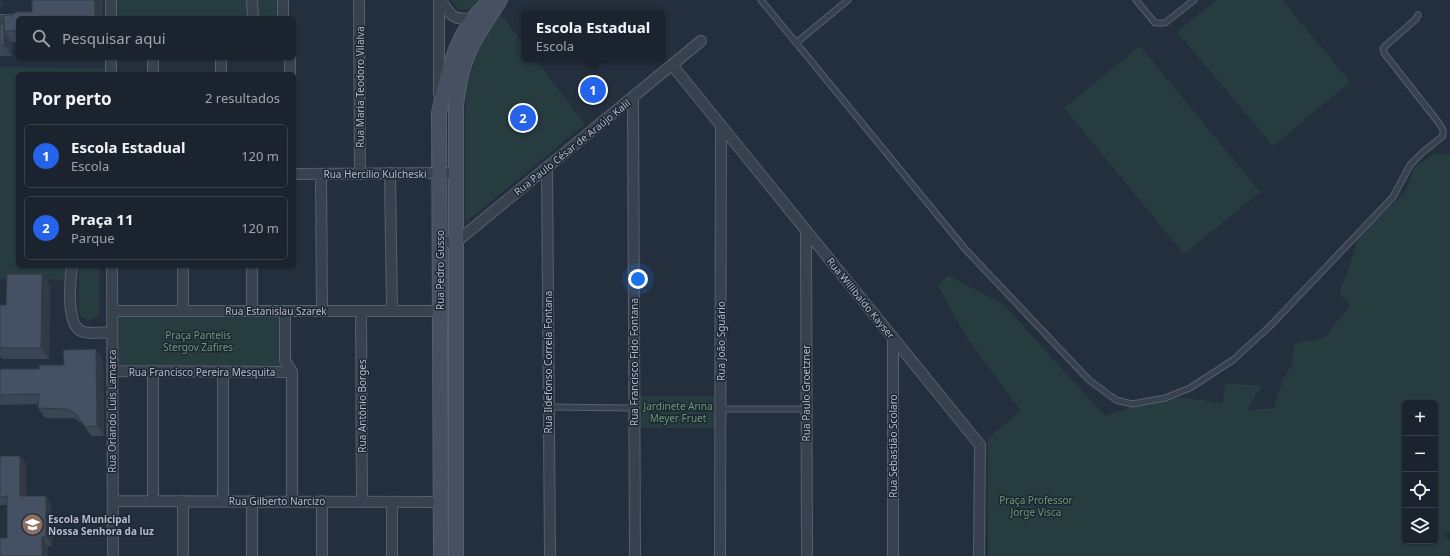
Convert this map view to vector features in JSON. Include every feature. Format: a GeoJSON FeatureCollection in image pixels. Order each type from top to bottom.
{"type":"FeatureCollection","features":[{"type":"Feature","properties":{"kind":"main road","name":"Rua Pedro Gusso"},"geometry":{"type":"LineString","coordinates":[[441,556],[439,113],[454,54],[474,18],[492,0]]}},
{"type":"Feature","properties":{"kind":"main road","name":"Rua Pedro Gusso"},"geometry":{"type":"LineString","coordinates":[[456,556],[456,105],[461,74],[474,40],[500,0]]}},
{"type":"Feature","properties":{"kind":"street"},"geometry":{"type":"LineString","coordinates":[[111,0],[111,16]]}},
{"type":"Feature","properties":{"kind":"street"},"geometry":{"type":"LineString","coordinates":[[252,0],[253,16]]}},
{"type":"Feature","properties":{"kind":"street"},"geometry":{"type":"LineString","coordinates":[[284,0],[284,16]]}},
{"type":"Feature","properties":{"kind":"street","name":"Rua Maria Teodoro Vilalva"},"geometry":{"type":"LineString","coordinates":[[359,0],[360,174]]}},
{"type":"Feature","properties":{"kind":"street"},"geometry":{"type":"LineString","coordinates":[[440,0],[456,18],[474,18]]}},
{"type":"Feature","properties":{"kind":"street"},"geometry":{"type":"LineString","coordinates":[[439,113],[440,0]]}},
{"type":"Feature","properties":{"kind":"street"},"geometry":{"type":"LineString","coordinates":[[0,20],[16,20]]}},
{"type":"Feature","properties":{"kind":"street","name":"Rua Paulo César de Araújo Kalil"},"geometry":{"type":"LineString","coordinates":[[456,242],[701,41]]}},
{"type":"Feature","properties":{"kind":"street"},"geometry":{"type":"LineString","coordinates":[[111,60],[112,72]]}},
{"type":"Feature","properties":{"kind":"street"},"geometry":{"type":"LineString","coordinates":[[153,60],[153,72]]}},
{"type":"Feature","properties":{"kind":"street"},"geometry":{"type":"LineString","coordinates":[[221,60],[221,72]]}},
{"type":"Feature","properties":{"kind":"street"},"geometry":{"type":"LineString","coordinates":[[290,60],[290,72]]}},
{"type":"Feature","properties":{"kind":"street","name":"Rua Willibaldo Kayser"},"geometry":{"type":"LineString","coordinates":[[672,65],[980,444],[979,556]]}},
{"type":"Feature","properties":{"kind":"street","name":"Rua Francisco Fido Fontana"},"geometry":{"type":"LineString","coordinates":[[633,97],[635,556]]}},
{"type":"Feature","properties":{"kind":"street","name":"Rua João Sguário"},"geometry":{"type":"LineString","coordinates":[[720,556],[721,125]]}},
{"type":"Feature","properties":{"kind":"street","name":"Rua Ildefonso Correia Fontana"},"geometry":{"type":"LineString","coordinates":[[547,167],[550,556]]}},
{"type":"Feature","properties":{"kind":"street","name":"Rua Hercílio Kulcheski"},"geometry":{"type":"LineString","coordinates":[[296,174],[456,174]]}},
{"type":"Feature","properties":{"kind":"street"},"geometry":{"type":"LineString","coordinates":[[321,174],[322,311]]}},
{"type":"Feature","properties":{"kind":"street"},"geometry":{"type":"LineString","coordinates":[[390,174],[392,311]]}},
{"type":"Feature","properties":{"kind":"street","name":"Rua Paulo Groetzner"},"geometry":{"type":"LineString","coordinates":[[806,230],[807,556]]}},
{"type":"Feature","properties":{"kind":"street"},"geometry":{"type":"LineString","coordinates":[[440,242],[456,242]]}},
{"type":"Feature","properties":{"kind":"street"},"geometry":{"type":"LineString","coordinates":[[72,268],[71,311],[75,326],[86,332],[112,332]]}},
{"type":"Feature","properties":{"kind":"street","name":"Rua Orlando Luís Lamarca"},"geometry":{"type":"LineString","coordinates":[[112,268],[113,556]]}},
{"type":"Feature","properties":{"kind":"street"},"geometry":{"type":"LineString","coordinates":[[183,268],[183,311]]}},
{"type":"Feature","properties":{"kind":"street"},"geometry":{"type":"LineString","coordinates":[[252,268],[252,311]]}},
{"type":"Feature","properties":{"kind":"street","name":"Rua Estanislau Szarek"},"geometry":{"type":"LineString","coordinates":[[112,311],[440,311]]}},
{"type":"Feature","properties":{"kind":"street"},"geometry":{"type":"LineString","coordinates":[[285,311],[285,360],[292,372],[292,501]]}},
{"type":"Feature","properties":{"kind":"street","name":"Rua Antônio Borges"},"geometry":{"type":"LineString","coordinates":[[361,311],[362,502]]}},
{"type":"Feature","properties":{"kind":"street","name":"Rua Sebastião Scolaro"},"geometry":{"type":"LineString","coordinates":[[892,337],[893,556]]}},
{"type":"Feature","properties":{"kind":"street","name":"Rua Francisco Pereira Mesquita"},"geometry":{"type":"LineString","coordinates":[[112,371],[292,372]]}},
{"type":"Feature","properties":{"kind":"street"},"geometry":{"type":"LineString","coordinates":[[153,371],[153,501]]}},
{"type":"Feature","properties":{"kind":"street"},"geometry":{"type":"LineString","coordinates":[[223,372],[223,501]]}},
{"type":"Feature","properties":{"kind":"street","name":"Rua Gilberto Narcizo"},"geometry":{"type":"LineString","coordinates":[[113,501],[440,502]]}},
{"type":"Feature","properties":{"kind":"street"},"geometry":{"type":"LineString","coordinates":[[183,501],[183,556]]}},
{"type":"Feature","properties":{"kind":"street"},"geometry":{"type":"LineString","coordinates":[[252,501],[252,556]]}},
{"type":"Feature","properties":{"kind":"street"},"geometry":{"type":"LineString","coordinates":[[322,501],[322,556]]}},
{"type":"Feature","properties":{"kind":"street"},"geometry":{"type":"LineString","coordinates":[[392,502],[392,556]]}},
{"type":"Feature","properties":{"kind":"lane"},"geometry":{"type":"LineString","coordinates":[[761,0],[966,250],[1088,380],[1116,400],[1132,404],[1165,398],[1190,388],[1233,360],[1269,327],[1393,197],[1410,165],[1443,136],[1443,130],[1439,124],[1384,53],[1383,48],[1416,19],[1418,15]]}},
{"type":"Feature","properties":{"kind":"lane"},"geometry":{"type":"LineString","coordinates":[[796,43],[848,0]]}},
{"type":"Feature","properties":{"kind":"lane"},"geometry":{"type":"LineString","coordinates":[[1136,0],[1155,23],[1165,23],[1194,0]]}},
{"type":"Feature","properties":{"kind":"lane"},"geometry":{"type":"LineString","coordinates":[[548,407],[634,408]]}},
{"type":"Feature","properties":{"kind":"lane"},"geometry":{"type":"LineString","coordinates":[[720,409],[806,409]]}},
{"type":"Feature","properties":{"kind":"green space"},"geometry":{"type":"Polygon","coordinates":[[[117,0],[279,0],[279,16],[117,16],[117,0]]]}},
{"type":"Feature","properties":{"kind":"green space"},"geometry":{"type":"Polygon","coordinates":[[[451,0],[482,0],[466,10],[459,8],[451,0]]]}},
{"type":"Feature","properties":{"kind":"green space"},"geometry":{"type":"Polygon","coordinates":[[[1216,0],[1282,0],[1350,82],[1273,146],[1177,32],[1216,0]]]}},
{"type":"Feature","properties":{"kind":"green space"},"geometry":{"type":"Polygon","coordinates":[[[500,13],[521,41],[521,62],[537,62],[585,124],[465,223],[465,113],[467,88],[475,59],[486,34],[500,13]]]}},
{"type":"Feature","properties":{"kind":"green space"},"geometry":{"type":"Polygon","coordinates":[[[1140,46],[1260,192],[1184,254],[1064,108],[1140,46]]]}},
{"type":"Feature","properties":{"kind":"green space"},"geometry":{"type":"Polygon","coordinates":[[[0,67],[105,68],[105,72],[16,72],[16,268],[66,268],[66,280],[0,279],[0,67]]]}},
{"type":"Feature","properties":{"kind":"green space","name":"Praça Professor Jorge Visca"},"geometry":{"type":"Polygon","coordinates":[[[1433,154],[1450,154],[1450,531],[1443,535],[1450,540],[1450,556],[988,556],[988,438],[1021,411],[969,341],[938,286],[948,275],[1004,305],[1105,416],[1132,407],[1179,397],[1222,403],[1226,383],[1262,386],[1247,410],[1274,408],[1282,381],[1292,365],[1294,344],[1324,338],[1350,305],[1339,293],[1349,268],[1358,237],[1405,192],[1414,168],[1433,154]]]}},
{"type":"Feature","properties":{"kind":"green space"},"geometry":{"type":"Polygon","coordinates":[[[79,268],[99,268],[99,315],[96,318],[89,320],[86,319],[81,316],[78,308],[79,268]]]}},
{"type":"Feature","properties":{"kind":"green space","name":"Praça Pantelis Stergov Zafires"},"geometry":{"type":"Polygon","coordinates":[[[117,316],[280,316],[280,366],[117,365],[117,316]]]}},
{"type":"Feature","properties":{"kind":"green space","name":"Jardinete Anna Meyer Fruet"},"geometry":{"type":"Polygon","coordinates":[[[640,396],[716,396],[715,428],[640,428],[640,396]]]}},
{"type":"Feature","properties":{"kind":"building"},"geometry":{"type":"Polygon","coordinates":[[[32,0],[95,0],[95,16],[16,16],[16,31],[4,31],[4,15],[13,15],[16,12],[32,12],[32,0]]]}},
{"type":"Feature","properties":{"kind":"building"},"geometry":{"type":"Polygon","coordinates":[[[0,24],[4,24],[4,45],[0,45],[0,24]]]}},
{"type":"Feature","properties":{"kind":"building"},"geometry":{"type":"Polygon","coordinates":[[[7,274],[42,274],[41,348],[0,348],[0,305],[6,305],[7,274]]]}},
{"type":"Feature","properties":{"kind":"building"},"geometry":{"type":"Polygon","coordinates":[[[96,349],[97,426],[85,427],[76,414],[67,409],[38,408],[39,394],[0,395],[0,369],[39,369],[39,365],[64,365],[63,350],[96,349]]]}},
{"type":"Feature","properties":{"kind":"building","name":"Escola Municipal Nossa Senhora da luz"},"geometry":{"type":"Polygon","coordinates":[[[0,456],[20,456],[20,496],[46,496],[46,537],[42,537],[42,556],[0,556],[0,538],[7,538],[7,496],[0,497],[0,456]]]}},
{"type":"Feature","properties":{"kind":"place","name":"Escola Estadual"},"geometry":{"type":"Point","coordinates":[593,90]}},
{"type":"Feature","properties":{"kind":"place","name":"Praça 11"},"geometry":{"type":"Point","coordinates":[523,118]}},
{"type":"Feature","properties":{"kind":"place","name":"Escola Municipal Nossa Senhora da luz"},"geometry":{"type":"Point","coordinates":[32,525]}}]}
